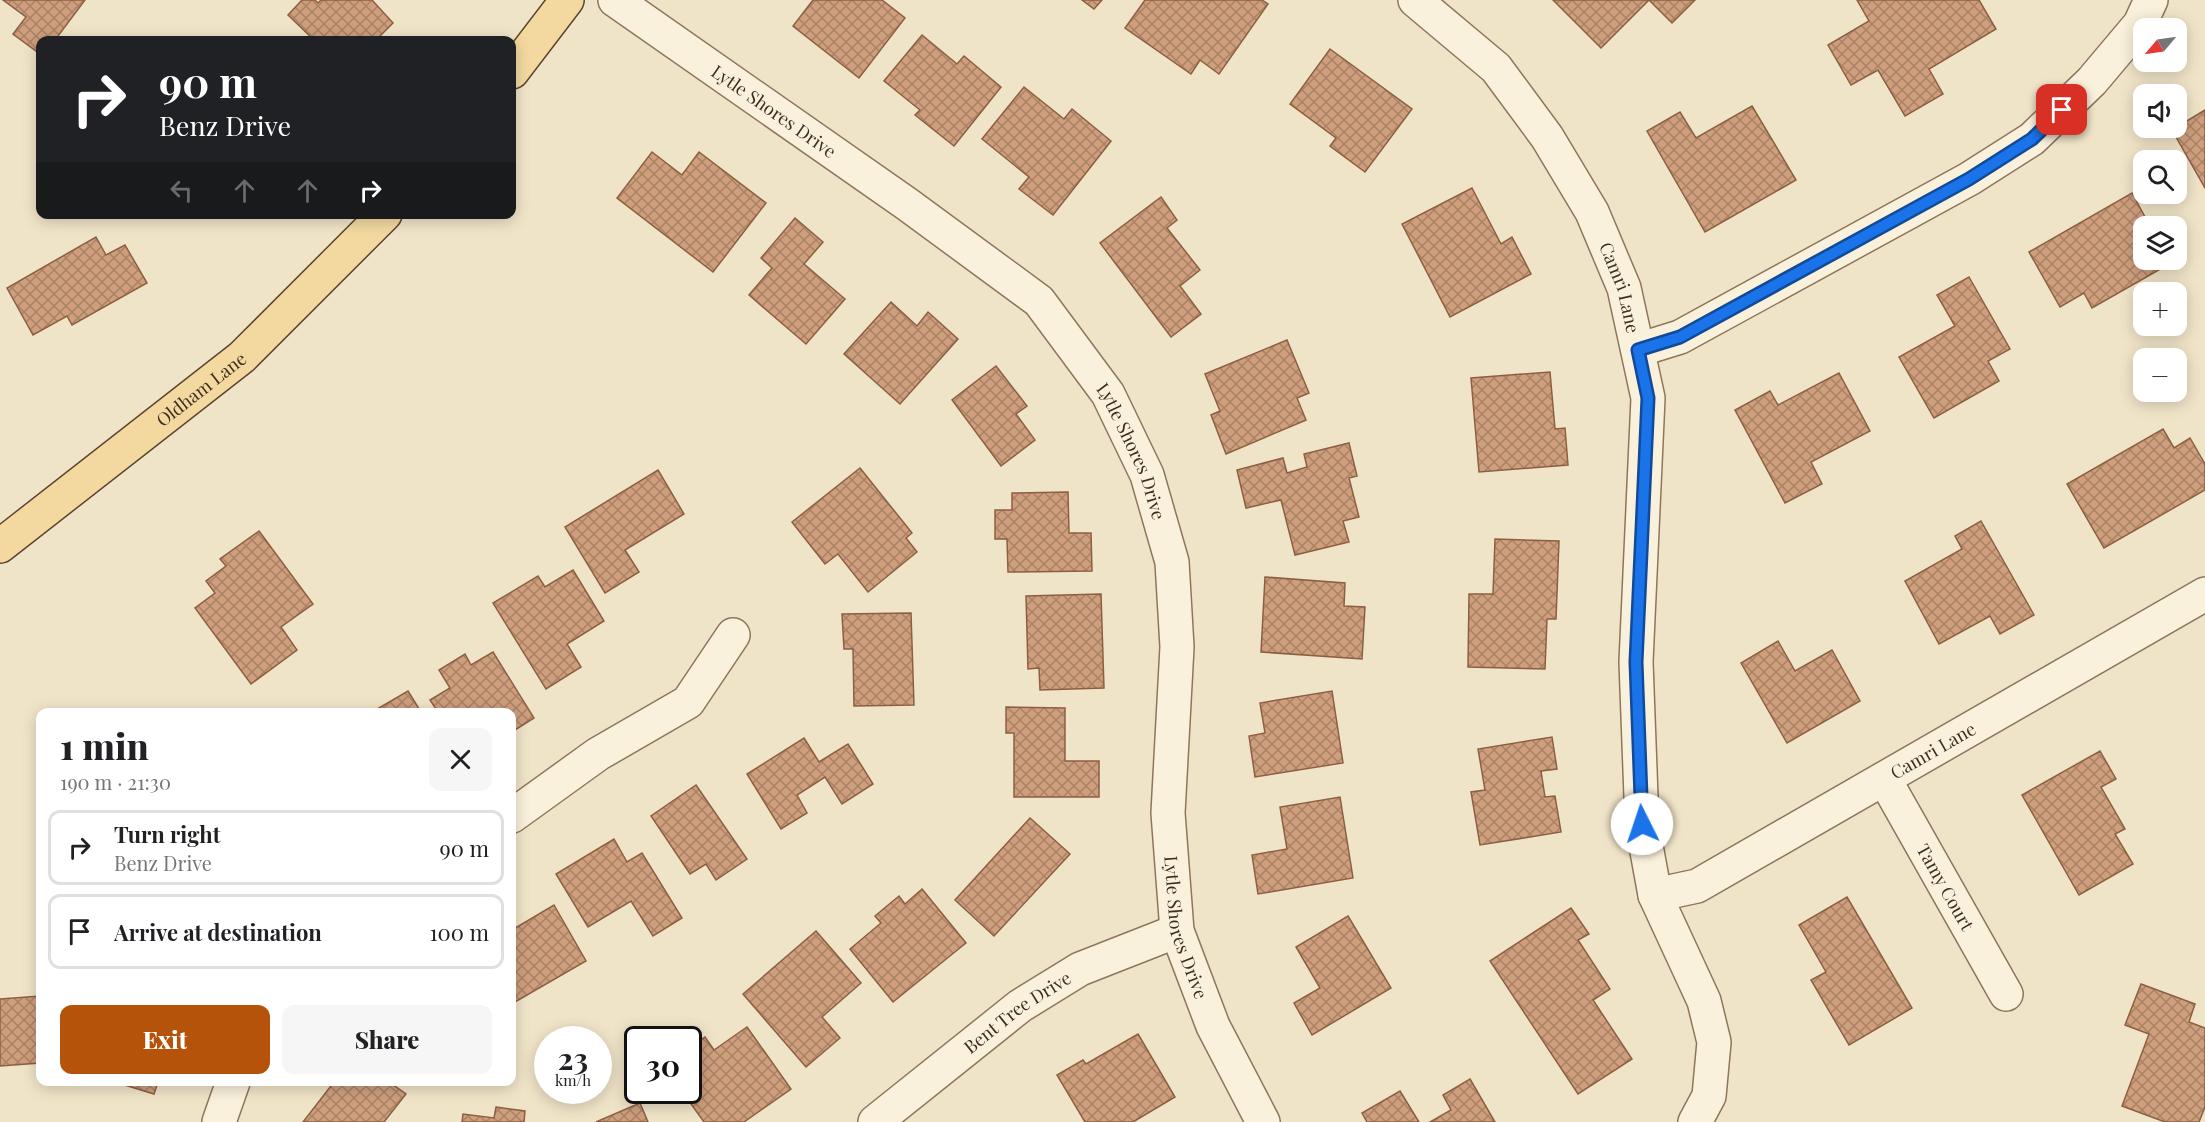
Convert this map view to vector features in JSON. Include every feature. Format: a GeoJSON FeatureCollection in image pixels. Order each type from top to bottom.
{"type":"FeatureCollection","features":[{"type":"Feature","properties":{"kind":"main road"},"geometry":{"type":"LineString","coordinates":[[516,67],[567,0]]}},
{"type":"Feature","properties":{"kind":"main road","name":"Oldham Lane"},"geometry":{"type":"LineString","coordinates":[[0,546],[242,357],[380,219]]}},
{"type":"Feature","properties":{"kind":"street","name":"Lytle Shores Drive"},"geometry":{"type":"LineString","coordinates":[[615,0],[907,204],[1039,301],[1108,394],[1147,475],[1172,562],[1177,647],[1168,813],[1177,931],[1213,1026],[1263,1122]]}},
{"type":"Feature","properties":{"kind":"street","name":"Camri Lane"},"geometry":{"type":"LineString","coordinates":[[1415,0],[1496,68],[1546,137],[1592,212],[1624,288],[1648,398],[1636,662],[1637,753],[1642,824],[1655,895],[1704,1001],[1714,1042],[1709,1096],[1695,1122]]}},
{"type":"Feature","properties":{"kind":"street"},"geometry":{"type":"LineString","coordinates":[[1638,350],[1680,337],[1969,179],[2032,139],[2092,81],[2140,24],[2151,0]]}},
{"type":"Feature","properties":{"kind":"street","name":"Camri Lane"},"geometry":{"type":"LineString","coordinates":[[1655,895],[1697,886],[2205,594]]}},
{"type":"Feature","properties":{"kind":"street"},"geometry":{"type":"LineString","coordinates":[[516,813],[598,754],[688,702],[733,635]]}},
{"type":"Feature","properties":{"kind":"street","name":"Tamy Court"},"geometry":{"type":"LineString","coordinates":[[1885,780],[2006,994]]}},
{"type":"Feature","properties":{"kind":"street","name":"Bent Tree Drive"},"geometry":{"type":"LineString","coordinates":[[875,1122],[1020,1006],[1080,969],[1177,931]]}},
{"type":"Feature","properties":{"kind":"street"},"geometry":{"type":"LineString","coordinates":[[219,1122],[232,1086]]}},
{"type":"Feature","properties":{"kind":"building"},"geometry":{"type":"Polygon","coordinates":[[[3,0],[85,0],[58,36],[36,36],[36,51],[13,34],[26,17],[3,0]]]}},
{"type":"Feature","properties":{"kind":"building"},"geometry":{"type":"Polygon","coordinates":[[[302,0],[315,0],[318,3],[321,0],[372,0],[393,23],[380,36],[310,36],[288,15],[302,0]]]}},
{"type":"Feature","properties":{"kind":"building"},"geometry":{"type":"Polygon","coordinates":[[[813,0],[882,0],[905,18],[859,78],[793,26],[813,0]]]}},
{"type":"Feature","properties":{"kind":"building"},"geometry":{"type":"Polygon","coordinates":[[[1082,0],[1102,0],[1094,9],[1082,0]]]}},
{"type":"Feature","properties":{"kind":"building"},"geometry":{"type":"Polygon","coordinates":[[[1145,0],[1262,0],[1268,4],[1219,74],[1200,60],[1191,74],[1125,28],[1145,0]]]}},
{"type":"Feature","properties":{"kind":"building"},"geometry":{"type":"Polygon","coordinates":[[[1553,0],[1649,0],[1601,48],[1553,0]]]}},
{"type":"Feature","properties":{"kind":"building"},"geometry":{"type":"Polygon","coordinates":[[[1649,0],[1695,0],[1672,23],[1649,0]]]}},
{"type":"Feature","properties":{"kind":"building"},"geometry":{"type":"Polygon","coordinates":[[[1857,0],[1979,0],[1996,29],[1929,69],[1943,94],[1905,116],[1878,70],[1851,85],[1828,45],[1869,21],[1857,0]]]}},
{"type":"Feature","properties":{"kind":"building"},"geometry":{"type":"Polygon","coordinates":[[[922,35],[957,64],[964,56],[1001,87],[954,146],[915,115],[920,110],[884,81],[922,35]]]}},
{"type":"Feature","properties":{"kind":"building"},"geometry":{"type":"Polygon","coordinates":[[[1330,49],[1412,109],[1365,172],[1330,146],[1336,138],[1290,104],[1330,49]]]}},
{"type":"Feature","properties":{"kind":"building"},"geometry":{"type":"Polygon","coordinates":[[[1024,87],[1064,119],[1072,109],[1111,141],[1053,215],[1019,189],[1029,177],[982,139],[1024,87]]]}},
{"type":"Feature","properties":{"kind":"building"},"geometry":{"type":"Polygon","coordinates":[[[1752,106],[1796,180],[1705,232],[1647,131],[1680,112],[1696,138],[1752,106]]]}},
{"type":"Feature","properties":{"kind":"building"},"geometry":{"type":"Polygon","coordinates":[[[2205,110],[2205,188],[2187,156],[2187,150],[2183,150],[2177,138],[2187,138],[2187,121],[2205,110]]]}},
{"type":"Feature","properties":{"kind":"building"},"geometry":{"type":"Polygon","coordinates":[[[652,152],[682,175],[699,152],[766,203],[713,272],[617,198],[652,152]]]}},
{"type":"Feature","properties":{"kind":"building"},"geometry":{"type":"Polygon","coordinates":[[[1472,188],[1501,244],[1512,237],[1531,274],[1450,317],[1402,224],[1472,188]]]}},
{"type":"Feature","properties":{"kind":"building"},"geometry":{"type":"Polygon","coordinates":[[[2132,193],[2133,204],[2138,204],[2145,216],[2133,216],[2133,270],[2159,270],[2138,282],[2133,282],[2133,285],[2092,308],[2084,293],[2060,307],[2029,252],[2132,193]]]}},
{"type":"Feature","properties":{"kind":"building"},"geometry":{"type":"Polygon","coordinates":[[[1161,197],[1177,220],[1167,228],[1200,270],[1180,286],[1201,314],[1171,337],[1100,243],[1161,197]]]}},
{"type":"Feature","properties":{"kind":"building"},"geometry":{"type":"Polygon","coordinates":[[[795,218],[823,242],[804,264],[845,299],[806,344],[749,295],[772,268],[761,258],[795,218]]]}},
{"type":"Feature","properties":{"kind":"building"},"geometry":{"type":"Polygon","coordinates":[[[96,237],[106,255],[125,245],[147,283],[72,325],[67,316],[33,335],[7,288],[96,237]]]}},
{"type":"Feature","properties":{"kind":"building"},"geometry":{"type":"Polygon","coordinates":[[[1969,277],[2010,349],[1988,361],[1999,381],[1934,418],[1899,357],[1955,326],[1937,295],[1969,277]]]}},
{"type":"Feature","properties":{"kind":"building"},"geometry":{"type":"Polygon","coordinates":[[[891,302],[917,326],[928,312],[958,339],[900,404],[844,354],[891,302]]]}},
{"type":"Feature","properties":{"kind":"building"},"geometry":{"type":"Polygon","coordinates":[[[1287,340],[1309,393],[1297,398],[1306,420],[1226,454],[1211,415],[1220,411],[1205,374],[1287,340]]]}},
{"type":"Feature","properties":{"kind":"building"},"geometry":{"type":"Polygon","coordinates":[[[996,366],[1027,406],[1016,414],[1035,440],[1001,466],[952,400],[996,366]]]}},
{"type":"Feature","properties":{"kind":"building"},"geometry":{"type":"Polygon","coordinates":[[[1550,372],[1555,429],[1565,428],[1568,465],[1479,472],[1471,378],[1550,372]]]}},
{"type":"Feature","properties":{"kind":"building"},"geometry":{"type":"Polygon","coordinates":[[[1839,373],[1870,431],[1811,462],[1822,484],[1785,503],[1735,410],[1770,391],[1778,405],[1839,373]]]}},
{"type":"Feature","properties":{"kind":"building"},"geometry":{"type":"Polygon","coordinates":[[[2163,429],[2174,448],[2190,438],[2205,464],[2205,490],[2104,548],[2067,484],[2163,429]]]}},
{"type":"Feature","properties":{"kind":"building"},"geometry":{"type":"Polygon","coordinates":[[[1349,443],[1357,476],[1349,478],[1359,517],[1343,521],[1349,542],[1295,555],[1281,500],[1246,508],[1237,470],[1283,458],[1287,473],[1307,467],[1304,454],[1349,443]]]}},
{"type":"Feature","properties":{"kind":"building"},"geometry":{"type":"Polygon","coordinates":[[[860,468],[912,533],[906,538],[917,552],[868,592],[838,554],[825,564],[792,522],[860,468]]]}},
{"type":"Feature","properties":{"kind":"building"},"geometry":{"type":"Polygon","coordinates":[[[658,470],[684,514],[625,550],[639,572],[605,593],[565,527],[658,470]]]}},
{"type":"Feature","properties":{"kind":"building"},"geometry":{"type":"Polygon","coordinates":[[[1068,492],[1069,533],[1091,533],[1092,571],[1008,572],[1007,539],[995,539],[995,510],[1012,510],[1012,493],[1068,492]]]}},
{"type":"Feature","properties":{"kind":"building"},"geometry":{"type":"Polygon","coordinates":[[[1981,521],[2034,615],[2000,634],[1990,616],[1939,644],[1905,581],[1962,549],[1955,536],[1981,521]]]}},
{"type":"Feature","properties":{"kind":"building"},"geometry":{"type":"Polygon","coordinates":[[[259,531],[313,604],[281,627],[297,650],[251,684],[195,608],[215,593],[206,581],[226,566],[220,559],[259,531]]]}},
{"type":"Feature","properties":{"kind":"building"},"geometry":{"type":"Polygon","coordinates":[[[1495,539],[1559,541],[1556,619],[1547,619],[1545,669],[1468,667],[1469,594],[1493,594],[1495,539]]]}},
{"type":"Feature","properties":{"kind":"building"},"geometry":{"type":"Polygon","coordinates":[[[573,570],[604,621],[567,644],[581,667],[546,689],[493,603],[538,576],[545,587],[573,570]]]}},
{"type":"Feature","properties":{"kind":"building"},"geometry":{"type":"Polygon","coordinates":[[[1265,577],[1345,583],[1344,606],[1365,607],[1362,659],[1261,652],[1265,577]]]}},
{"type":"Feature","properties":{"kind":"building"},"geometry":{"type":"Polygon","coordinates":[[[1101,594],[1104,688],[1040,690],[1039,668],[1028,669],[1026,596],[1101,594]]]}},
{"type":"Feature","properties":{"kind":"building"},"geometry":{"type":"Polygon","coordinates":[[[911,613],[914,705],[854,706],[853,649],[844,649],[842,614],[911,613]]]}},
{"type":"Feature","properties":{"kind":"building"},"geometry":{"type":"Polygon","coordinates":[[[1778,641],[1795,671],[1832,650],[1860,701],[1787,743],[1741,663],[1778,641]]]}},
{"type":"Feature","properties":{"kind":"building"},"geometry":{"type":"Polygon","coordinates":[[[493,652],[534,718],[516,729],[516,708],[435,708],[430,700],[450,688],[439,670],[465,654],[471,665],[493,652]]]}},
{"type":"Feature","properties":{"kind":"building"},"geometry":{"type":"Polygon","coordinates":[[[408,691],[419,708],[379,708],[408,691]]]}},
{"type":"Feature","properties":{"kind":"building"},"geometry":{"type":"Polygon","coordinates":[[[1332,691],[1343,763],[1255,777],[1249,736],[1265,733],[1260,703],[1332,691]]]}},
{"type":"Feature","properties":{"kind":"building"},"geometry":{"type":"Polygon","coordinates":[[[1006,707],[1065,708],[1065,761],[1099,761],[1099,797],[1014,797],[1014,733],[1006,733],[1006,707]]]}},
{"type":"Feature","properties":{"kind":"building"},"geometry":{"type":"Polygon","coordinates":[[[1552,737],[1557,769],[1541,771],[1545,797],[1555,796],[1561,832],[1480,845],[1471,792],[1485,790],[1478,749],[1552,737]]]}},
{"type":"Feature","properties":{"kind":"building"},"geometry":{"type":"Polygon","coordinates":[[[804,738],[819,762],[848,744],[873,784],[842,804],[825,777],[797,795],[807,813],[781,829],[747,774],[804,738]]]}},
{"type":"Feature","properties":{"kind":"building"},"geometry":{"type":"Polygon","coordinates":[[[2100,751],[2116,779],[2101,787],[2125,829],[2115,834],[2133,864],[2079,895],[2022,795],[2100,751]]]}},
{"type":"Feature","properties":{"kind":"building"},"geometry":{"type":"Polygon","coordinates":[[[696,785],[747,859],[716,880],[706,864],[690,874],[651,816],[696,785]]]}},
{"type":"Feature","properties":{"kind":"building"},"geometry":{"type":"Polygon","coordinates":[[[1340,797],[1353,878],[1258,894],[1252,855],[1287,849],[1280,807],[1340,797]]]}},
{"type":"Feature","properties":{"kind":"building"},"geometry":{"type":"Polygon","coordinates":[[[1030,818],[1070,854],[994,936],[955,900],[1030,818]]]}},
{"type":"Feature","properties":{"kind":"building"},"geometry":{"type":"Polygon","coordinates":[[[614,839],[627,862],[642,853],[682,918],[653,936],[631,901],[588,927],[556,874],[614,839]]]}},
{"type":"Feature","properties":{"kind":"building"},"geometry":{"type":"Polygon","coordinates":[[[922,889],[966,943],[893,1002],[850,949],[881,923],[875,916],[899,896],[905,904],[922,889]]]}},
{"type":"Feature","properties":{"kind":"building"},"geometry":{"type":"Polygon","coordinates":[[[1847,897],[1912,1008],[1849,1045],[1811,980],[1826,972],[1799,925],[1847,897]]]}},
{"type":"Feature","properties":{"kind":"building"},"geometry":{"type":"Polygon","coordinates":[[[554,905],[586,961],[516,1001],[516,928],[554,905]]]}},
{"type":"Feature","properties":{"kind":"building"},"geometry":{"type":"Polygon","coordinates":[[[1571,908],[1589,934],[1578,940],[1610,989],[1593,1000],[1632,1059],[1578,1094],[1490,961],[1571,908]]]}},
{"type":"Feature","properties":{"kind":"building"},"geometry":{"type":"Polygon","coordinates":[[[1348,916],[1391,988],[1312,1035],[1294,1003],[1320,988],[1296,947],[1348,916]]]}},
{"type":"Feature","properties":{"kind":"building"},"geometry":{"type":"Polygon","coordinates":[[[816,931],[861,983],[822,1017],[840,1038],[806,1067],[743,994],[816,931]]]}},
{"type":"Feature","properties":{"kind":"building"},"geometry":{"type":"Polygon","coordinates":[[[2141,984],[2195,1004],[2189,1022],[2205,1028],[2205,1107],[2199,1122],[2165,1122],[2122,1106],[2149,1034],[2125,1025],[2141,984]]]}},
{"type":"Feature","properties":{"kind":"building"},"geometry":{"type":"Polygon","coordinates":[[[36,996],[36,1063],[0,1066],[0,999],[36,996]]]}},
{"type":"Feature","properties":{"kind":"building"},"geometry":{"type":"Polygon","coordinates":[[[747,1027],[791,1089],[744,1122],[704,1122],[691,1104],[702,1104],[702,1039],[705,1037],[714,1050],[747,1027]]]}},
{"type":"Feature","properties":{"kind":"building"},"geometry":{"type":"Polygon","coordinates":[[[1138,1034],[1175,1097],[1133,1122],[1085,1122],[1057,1075],[1083,1060],[1086,1064],[1138,1034]]]}},
{"type":"Feature","properties":{"kind":"building"},"geometry":{"type":"Polygon","coordinates":[[[1470,1079],[1495,1122],[1430,1122],[1451,1110],[1443,1095],[1470,1079]]]}},
{"type":"Feature","properties":{"kind":"building"},"geometry":{"type":"Polygon","coordinates":[[[128,1086],[157,1086],[154,1094],[128,1086]]]}},
{"type":"Feature","properties":{"kind":"building"},"geometry":{"type":"Polygon","coordinates":[[[331,1086],[395,1086],[406,1094],[384,1122],[303,1122],[331,1086]]]}},
{"type":"Feature","properties":{"kind":"building"},"geometry":{"type":"Polygon","coordinates":[[[1400,1091],[1419,1122],[1367,1122],[1362,1113],[1400,1091]]]}},
{"type":"Feature","properties":{"kind":"building"},"geometry":{"type":"Polygon","coordinates":[[[640,1104],[648,1122],[596,1122],[640,1104]]]}},
{"type":"Feature","properties":{"kind":"building"},"geometry":{"type":"Polygon","coordinates":[[[496,1107],[525,1111],[524,1122],[462,1122],[463,1114],[494,1118],[496,1107]]]}},
{"type":"Feature","properties":{"kind":"route"},"geometry":{"type":"LineString","coordinates":[[1642,824],[1637,753],[1636,662],[1646,485],[1648,398],[1638,350],[1680,337],[1969,179],[2032,139],[2062,110]]}}]}
